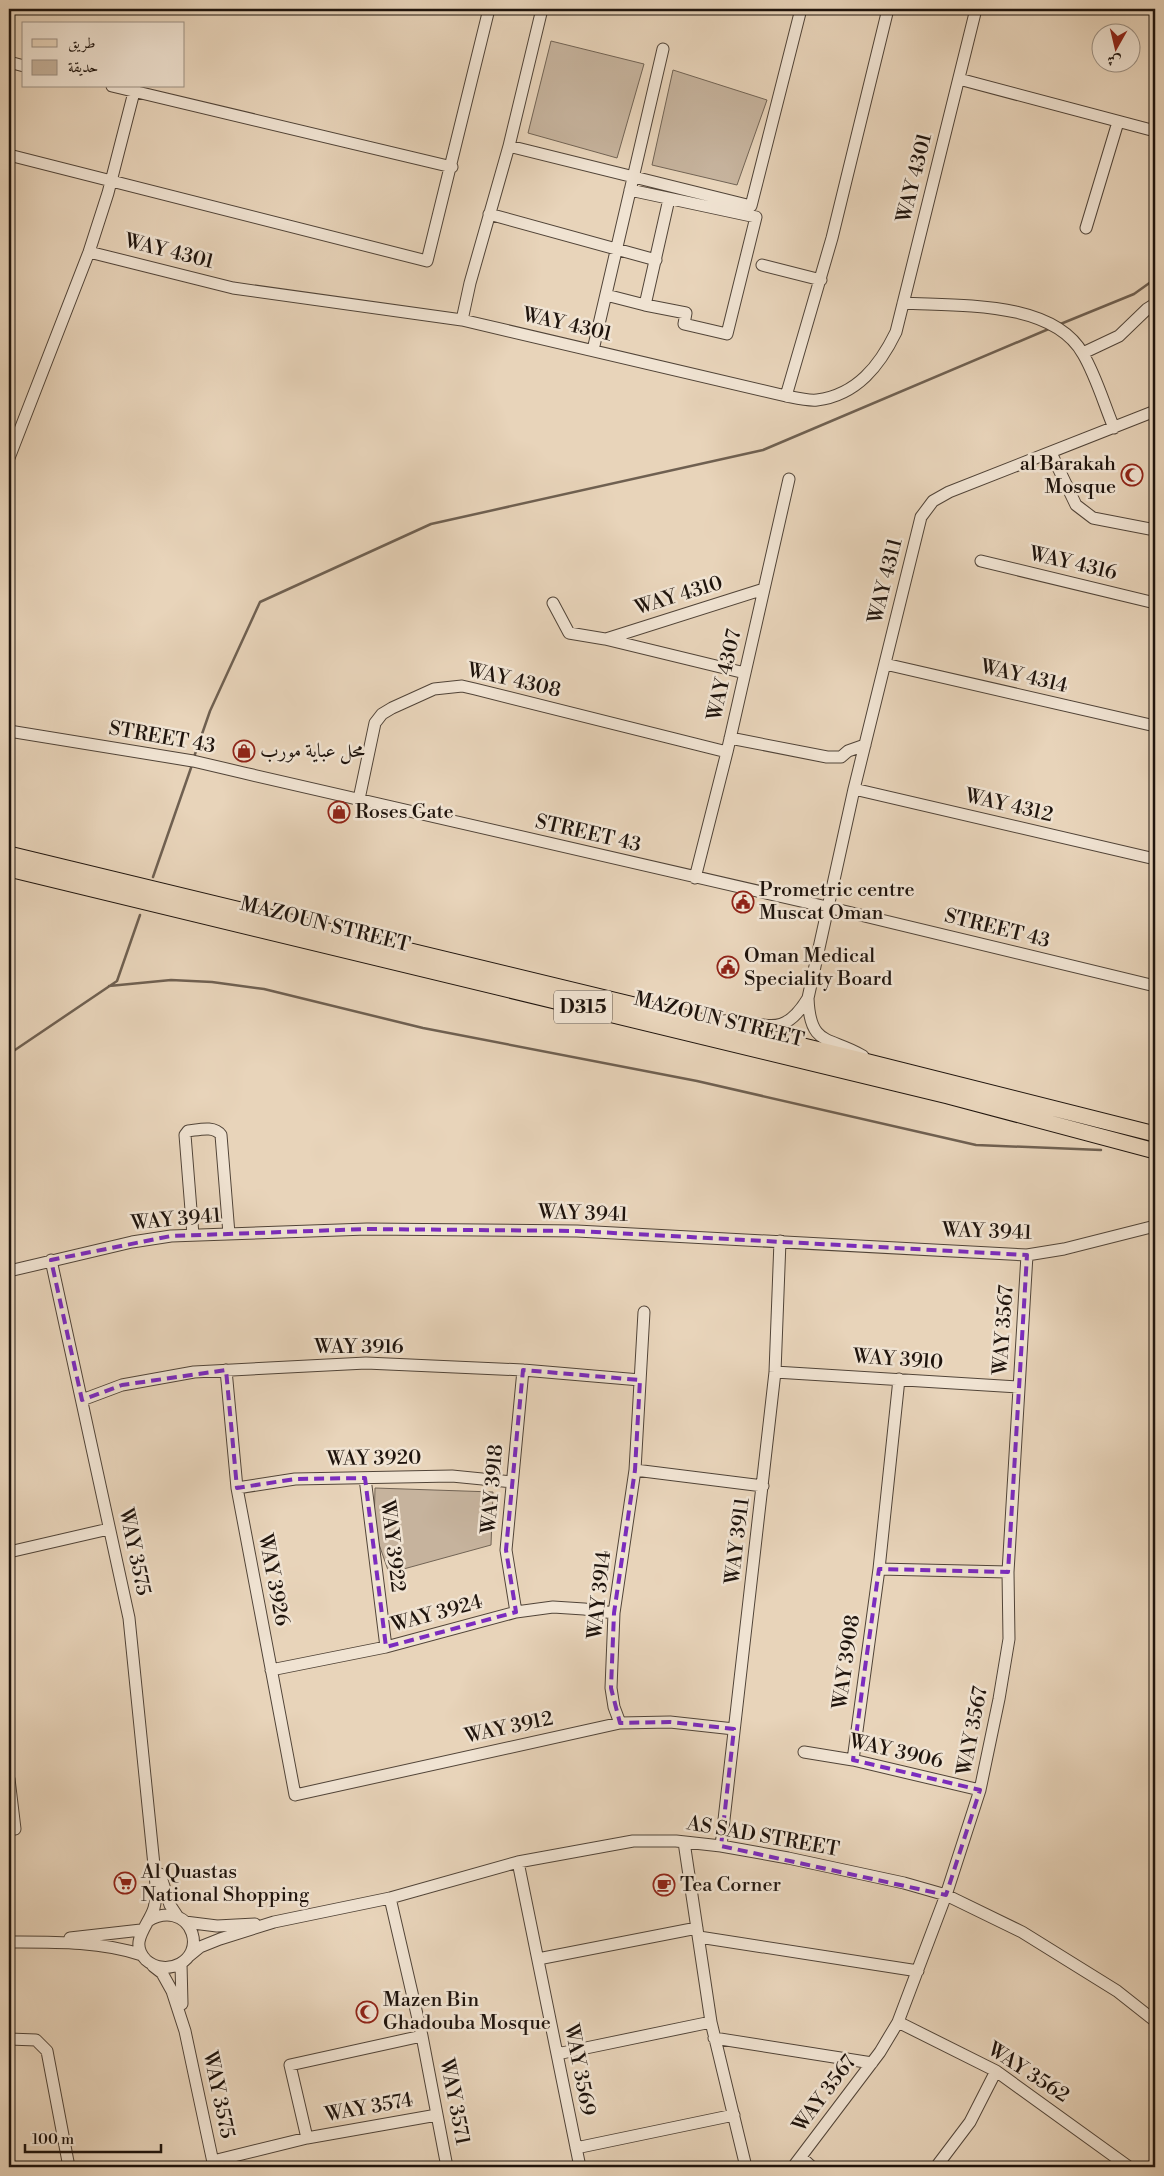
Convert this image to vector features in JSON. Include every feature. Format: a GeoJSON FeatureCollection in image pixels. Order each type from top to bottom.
{"type":"FeatureCollection","features":[{"type":"Feature","properties":{"kind":"main road","name":"MAZOUN STREET"},"geometry":{"type":"LineString","coordinates":[[9,854],[873,1063],[1155,1134]]}},
{"type":"Feature","properties":{"kind":"main road","name":"MAZOUN STREET"},"geometry":{"type":"LineString","coordinates":[[9,869],[948,1096],[1155,1152]]}},
{"type":"Feature","properties":{"kind":"street"},"geometry":{"type":"LineString","coordinates":[[9,155],[111,179],[427,261],[452,167],[489,9]]}},
{"type":"Feature","properties":{"kind":"street"},"geometry":{"type":"LineString","coordinates":[[462,320],[470,283],[509,146],[542,9]]}},
{"type":"Feature","properties":{"kind":"street"},"geometry":{"type":"LineString","coordinates":[[509,146],[751,206],[801,9]]}},
{"type":"Feature","properties":{"kind":"street"},"geometry":{"type":"LineString","coordinates":[[786,396],[821,280],[888,9]]}},
{"type":"Feature","properties":{"kind":"street","name":"WAY 4301"},"geometry":{"type":"LineString","coordinates":[[89,252],[233,288],[462,320],[786,396],[816,400],[837,395],[859,384],[874,369],[885,354],[896,332],[976,9]]}},
{"type":"Feature","properties":{"kind":"street"},"geometry":{"type":"LineString","coordinates":[[593,350],[663,49]]}},
{"type":"Feature","properties":{"kind":"street"},"geometry":{"type":"LineString","coordinates":[[9,62],[22,65]]}},
{"type":"Feature","properties":{"kind":"street"},"geometry":{"type":"LineString","coordinates":[[959,79],[1155,131]]}},
{"type":"Feature","properties":{"kind":"street"},"geometry":{"type":"LineString","coordinates":[[119,88],[452,167]]}},
{"type":"Feature","properties":{"kind":"street"},"geometry":{"type":"LineString","coordinates":[[9,458],[89,252],[134,92]]}},
{"type":"Feature","properties":{"kind":"street"},"geometry":{"type":"LineString","coordinates":[[1086,228],[1118,122]]}},
{"type":"Feature","properties":{"kind":"street"},"geometry":{"type":"LineString","coordinates":[[606,295],[686,313],[684,324],[727,334],[756,217],[630,190]]}},
{"type":"Feature","properties":{"kind":"street"},"geometry":{"type":"LineString","coordinates":[[645,305],[669,198]]}},
{"type":"Feature","properties":{"kind":"street"},"geometry":{"type":"LineString","coordinates":[[489,214],[656,260]]}},
{"type":"Feature","properties":{"kind":"street"},"geometry":{"type":"LineString","coordinates":[[762,265],[821,280]]}},
{"type":"Feature","properties":{"kind":"street"},"geometry":{"type":"LineString","coordinates":[[903,303],[1004,309],[1027,315],[1055,326],[1067,334],[1083,353],[1114,428]]}},
{"type":"Feature","properties":{"kind":"street"},"geometry":{"type":"LineString","coordinates":[[1083,353],[1119,336],[1147,309],[1155,304]]}},
{"type":"Feature","properties":{"kind":"street","name":"WAY 4311"},"geometry":{"type":"LineString","coordinates":[[808,998],[854,789],[918,526],[926,508],[933,501],[949,492],[1155,411]]}},
{"type":"Feature","properties":{"kind":"street"},"geometry":{"type":"LineString","coordinates":[[1051,453],[1076,505],[1093,518],[1155,530]]}},
{"type":"Feature","properties":{"kind":"street","name":"WAY 4307"},"geometry":{"type":"LineString","coordinates":[[695,878],[727,752],[789,479]]}},
{"type":"Feature","properties":{"kind":"street","name":"WAY 4316"},"geometry":{"type":"LineString","coordinates":[[981,561],[1155,599]]}},
{"type":"Feature","properties":{"kind":"street","name":"WAY 4310"},"geometry":{"type":"LineString","coordinates":[[605,639],[764,589]]}},
{"type":"Feature","properties":{"kind":"street","name":"WAY 4310"},"geometry":{"type":"LineString","coordinates":[[553,602],[569,633],[605,639],[745,674]]}},
{"type":"Feature","properties":{"kind":"street","name":"WAY 4314"},"geometry":{"type":"LineString","coordinates":[[885,664],[1155,726]]}},
{"type":"Feature","properties":{"kind":"street","name":"WAY 4308"},"geometry":{"type":"LineString","coordinates":[[359,799],[375,723],[382,714],[434,689],[448,686],[475,689],[727,752]]}},
{"type":"Feature","properties":{"kind":"street","name":"STREET 43"},"geometry":{"type":"LineString","coordinates":[[9,731],[193,761],[1155,986]]}},
{"type":"Feature","properties":{"kind":"street"},"geometry":{"type":"LineString","coordinates":[[730,738],[828,757],[841,757],[848,751],[865,745]]}},
{"type":"Feature","properties":{"kind":"street","name":"WAY 4312"},"geometry":{"type":"LineString","coordinates":[[854,789],[1155,860]]}},
{"type":"Feature","properties":{"kind":"street"},"geometry":{"type":"LineString","coordinates":[[709,1024],[729,1020],[768,1026],[780,1025],[796,1016],[808,998]]}},
{"type":"Feature","properties":{"kind":"street"},"geometry":{"type":"LineString","coordinates":[[808,998],[810,1019],[819,1035],[826,1041],[862,1055],[873,1063]]}},
{"type":"Feature","properties":{"kind":"street"},"geometry":{"type":"LineString","coordinates":[[193,1235],[185,1135],[188,1131],[213,1129],[221,1135],[229,1234]]}},
{"type":"Feature","properties":{"kind":"street","name":"WAY 3941"},"geometry":{"type":"LineString","coordinates":[[9,1271],[132,1242],[193,1235],[367,1229],[568,1231],[1027,1254],[1064,1250],[1155,1226]]}},
{"type":"Feature","properties":{"kind":"street","name":"WAY 3911"},"geometry":{"type":"LineString","coordinates":[[721,1846],[775,1372],[780,1241]]}},
{"type":"Feature","properties":{"kind":"street","name":"WAY 3567"},"geometry":{"type":"LineString","coordinates":[[794,2167],[872,2062],[898,2022],[946,1894],[980,1790],[1009,1639],[1008,1572],[1027,1254]]}},
{"type":"Feature","properties":{"kind":"street","name":"WAY 3575"},"geometry":{"type":"LineString","coordinates":[[51,1260],[129,1618],[156,1885],[154,1907],[145,1926]]}},
{"type":"Feature","properties":{"kind":"street","name":"WAY 3914"},"geometry":{"type":"LineString","coordinates":[[620,1723],[614,1707],[611,1688],[614,1613],[635,1470],[644,1312]]}},
{"type":"Feature","properties":{"kind":"street","name":"WAY 3916"},"geometry":{"type":"LineString","coordinates":[[82,1400],[122,1384],[163,1376],[226,1370],[366,1364],[523,1370],[640,1380]]}},
{"type":"Feature","properties":{"kind":"street","name":"WAY 3926"},"geometry":{"type":"LineString","coordinates":[[226,1370],[237,1488],[295,1795]]}},
{"type":"Feature","properties":{"kind":"street","name":"WAY 3918"},"geometry":{"type":"LineString","coordinates":[[516,1612],[506,1550],[523,1370]]}},
{"type":"Feature","properties":{"kind":"street","name":"WAY 3910"},"geometry":{"type":"LineString","coordinates":[[775,1372],[1019,1387]]}},
{"type":"Feature","properties":{"kind":"street","name":"WAY 3908"},"geometry":{"type":"LineString","coordinates":[[853,1760],[879,1569],[899,1379]]}},
{"type":"Feature","properties":{"kind":"street"},"geometry":{"type":"LineString","coordinates":[[635,1470],[763,1486]]}},
{"type":"Feature","properties":{"kind":"street","name":"WAY 3920"},"geometry":{"type":"LineString","coordinates":[[237,1488],[295,1479],[452,1476],[512,1482]]}},
{"type":"Feature","properties":{"kind":"street","name":"WAY 3922"},"geometry":{"type":"LineString","coordinates":[[365,1478],[386,1647]]}},
{"type":"Feature","properties":{"kind":"street"},"geometry":{"type":"LineString","coordinates":[[9,1552],[110,1529]]}},
{"type":"Feature","properties":{"kind":"street"},"geometry":{"type":"LineString","coordinates":[[879,1569],[1008,1572]]}},
{"type":"Feature","properties":{"kind":"street","name":"WAY 3924"},"geometry":{"type":"LineString","coordinates":[[271,1670],[386,1647],[516,1612],[553,1607],[614,1613]]}},
{"type":"Feature","properties":{"kind":"street","name":"WAY 3912"},"geometry":{"type":"LineString","coordinates":[[295,1795],[620,1723],[670,1722],[734,1729]]}},
{"type":"Feature","properties":{"kind":"street","name":"WAY 3906"},"geometry":{"type":"LineString","coordinates":[[804,1752],[853,1760],[980,1790]]}},
{"type":"Feature","properties":{"kind":"street"},"geometry":{"type":"LineString","coordinates":[[9,1779],[15,1829]]}},
{"type":"Feature","properties":{"kind":"street","name":"AS SAD STREET"},"geometry":{"type":"LineString","coordinates":[[185,1960],[200,1947],[274,1922],[390,1898],[518,1862],[634,1842],[684,1842],[721,1846],[866,1874],[946,1894],[1022,1932],[1117,1991],[1155,2021]]}},
{"type":"Feature","properties":{"kind":"street"},"geometry":{"type":"LineString","coordinates":[[684,1842],[714,2038],[746,2167]]}},
{"type":"Feature","properties":{"kind":"street","name":"WAY 3575"},"geometry":{"type":"LineString","coordinates":[[154,1856],[170,1906],[181,1919]]}},
{"type":"Feature","properties":{"kind":"street","name":"WAY 3569"},"geometry":{"type":"LineString","coordinates":[[518,1862],[580,2167]]}},
{"type":"Feature","properties":{"kind":"street","name":"WAY 3571"},"geometry":{"type":"LineString","coordinates":[[390,1898],[422,2036],[447,2167]]}},
{"type":"Feature","properties":{"kind":"street"},"geometry":{"type":"LineString","coordinates":[[162,1914],[181,1919],[192,1934],[193,1942],[185,1960],[167,1968],[152,1964],[142,1955],[100,1945],[13,1942],[103,1936],[145,1926],[162,1914]]}},
{"type":"Feature","properties":{"kind":"street","name":"AS SAD STREET"},"geometry":{"type":"LineString","coordinates":[[181,1919],[217,1926],[274,1922]]}},
{"type":"Feature","properties":{"kind":"street"},"geometry":{"type":"LineString","coordinates":[[142,1955],[139,1946],[145,1926]]}},
{"type":"Feature","properties":{"kind":"street"},"geometry":{"type":"LineString","coordinates":[[538,1959],[698,1933],[918,1971]]}},
{"type":"Feature","properties":{"kind":"street","name":"WAY 3575"},"geometry":{"type":"LineString","coordinates":[[185,1960],[180,1990],[185,2031],[213,2164]]}},
{"type":"Feature","properties":{"kind":"street","name":"WAY 3575"},"geometry":{"type":"LineString","coordinates":[[152,1964],[162,1973],[172,1991],[185,2031]]}},
{"type":"Feature","properties":{"kind":"street"},"geometry":{"type":"LineString","coordinates":[[557,2054],[711,2022]]}},
{"type":"Feature","properties":{"kind":"street","name":"WAY 3562"},"geometry":{"type":"LineString","coordinates":[[898,2022],[996,2071],[1129,2167]]}},
{"type":"Feature","properties":{"kind":"street","name":"WAY 3574"},"geometry":{"type":"LineString","coordinates":[[307,2138],[290,2064],[422,2036]]}},
{"type":"Feature","properties":{"kind":"street"},"geometry":{"type":"LineString","coordinates":[[714,2038],[872,2062]]}},
{"type":"Feature","properties":{"kind":"street"},"geometry":{"type":"LineString","coordinates":[[9,2039],[36,2040],[47,2051],[69,2167]]}},
{"type":"Feature","properties":{"kind":"street"},"geometry":{"type":"LineString","coordinates":[[941,2165],[970,2122],[996,2071]]}},
{"type":"Feature","properties":{"kind":"street","name":"WAY 3574"},"geometry":{"type":"LineString","coordinates":[[213,2164],[307,2138],[437,2115]]}},
{"type":"Feature","properties":{"kind":"street"},"geometry":{"type":"LineString","coordinates":[[576,2148],[734,2116]]}},
{"type":"Feature","properties":{"kind":"street"},"geometry":{"type":"LineString","coordinates":[[801,2157],[812,2167]]}},
{"type":"Feature","properties":{"kind":"street"},"geometry":{"type":"LineString","coordinates":[[1152,2167],[1155,2164]]}},
{"type":"Feature","properties":{"kind":"highlighted area"},"geometry":{"type":"Polygon","coordinates":[[[367,1229],[577,1231],[1027,1255],[1008,1572],[879,1569],[853,1760],[980,1790],[946,1895],[721,1846],[734,1729],[670,1722],[620,1723],[611,1688],[614,1613],[635,1470],[640,1380],[523,1370],[506,1550],[516,1612],[386,1647],[365,1478],[295,1479],[237,1488],[226,1370],[122,1385],[82,1400],[51,1260],[171,1236],[367,1229]]]}},
{"type":"Feature","properties":{"kind":"green space"},"geometry":{"type":"Polygon","coordinates":[[[551,41],[644,64],[617,158],[528,133],[551,41]]]}},
{"type":"Feature","properties":{"kind":"green space"},"geometry":{"type":"Polygon","coordinates":[[[673,70],[767,100],[737,185],[652,165],[673,70]]]}},
{"type":"Feature","properties":{"kind":"green space"},"geometry":{"type":"Polygon","coordinates":[[[375,1488],[493,1492],[491,1545],[389,1573],[374,1530],[375,1488]]]}},
{"type":"Feature","properties":{"kind":"waterway"},"geometry":{"type":"LineString","coordinates":[[1058,325],[1134,294],[1155,279]]}},
{"type":"Feature","properties":{"kind":"waterway"},"geometry":{"type":"LineString","coordinates":[[194,757],[210,711],[260,602],[431,524],[763,450],[1051,328]]}},
{"type":"Feature","properties":{"kind":"waterway"},"geometry":{"type":"LineString","coordinates":[[153,877],[192,765]]}},
{"type":"Feature","properties":{"kind":"waterway"},"geometry":{"type":"LineString","coordinates":[[9,1054],[117,981],[140,915]]}},
{"type":"Feature","properties":{"kind":"waterway"},"geometry":{"type":"LineString","coordinates":[[109,986],[171,980],[212,982],[264,989],[423,1028],[697,1081],[976,1145],[1101,1150]]}},
{"type":"Feature","properties":{"kind":"place","name":"al Barakah Mosque"},"geometry":{"type":"Point","coordinates":[1132,475]}},
{"type":"Feature","properties":{"kind":"place","name":"محل عباية مورب"},"geometry":{"type":"Point","coordinates":[244,751]}},
{"type":"Feature","properties":{"kind":"place","name":"Roses Gate"},"geometry":{"type":"Point","coordinates":[339,812]}},
{"type":"Feature","properties":{"kind":"place","name":"Prometric centre Muscat Oman"},"geometry":{"type":"Point","coordinates":[743,902]}},
{"type":"Feature","properties":{"kind":"place","name":"Oman Medical Speciality Board"},"geometry":{"type":"Point","coordinates":[728,967]}},
{"type":"Feature","properties":{"kind":"place","name":"Al Quastas National Shopping"},"geometry":{"type":"Point","coordinates":[125,1883]}},
{"type":"Feature","properties":{"kind":"place","name":"Tea Corner"},"geometry":{"type":"Point","coordinates":[664,1885]}},
{"type":"Feature","properties":{"kind":"place","name":"Mazen Bin Ghadouba Mosque"},"geometry":{"type":"Point","coordinates":[367,2012]}}]}
